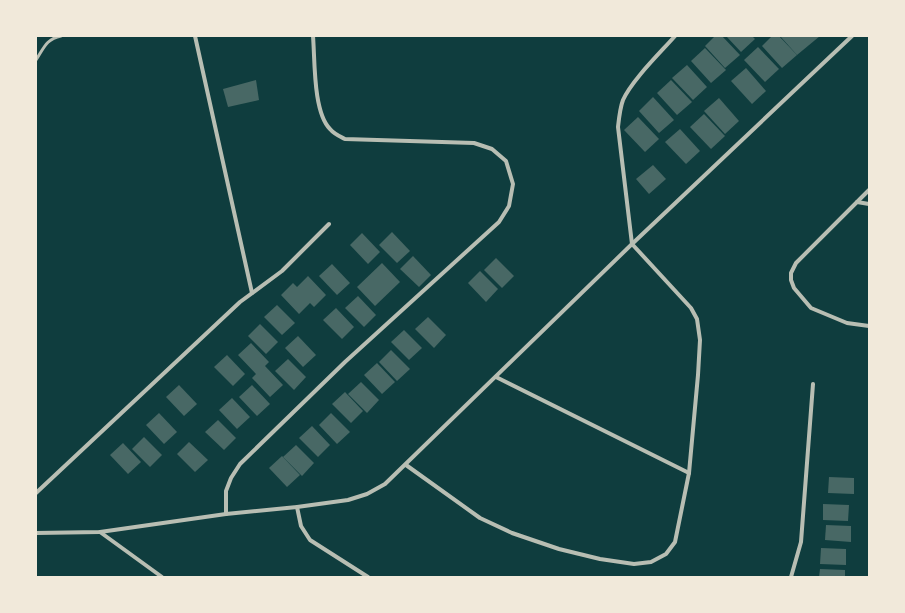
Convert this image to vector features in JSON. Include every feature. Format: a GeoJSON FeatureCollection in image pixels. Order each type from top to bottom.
{"type":"FeatureCollection","features":[{"type":"Feature","properties":{"kind":"street"},"geometry":{"type":"LineString","coordinates":[[195,36],[252,293]]}},
{"type":"Feature","properties":{"kind":"street"},"geometry":{"type":"LineString","coordinates":[[226,514],[226,491],[231,478],[240,464],[345,362],[499,222],[510,206],[513,184],[506,161],[492,149],[474,143],[345,139],[332,132],[322,116],[318,102],[313,36]]}},
{"type":"Feature","properties":{"kind":"street"},"geometry":{"type":"LineString","coordinates":[[406,465],[480,518],[512,533],[559,549],[600,560],[634,564],[651,562],[666,554],[675,542],[689,473],[699,368],[700,340],[697,319],[691,308],[632,244],[618,127],[619,115],[624,100],[633,84],[675,36]]}},
{"type":"Feature","properties":{"kind":"street"},"geometry":{"type":"LineString","coordinates":[[36,533],[100,532],[226,514],[348,500],[367,494],[385,484],[632,244],[852,36]]}},
{"type":"Feature","properties":{"kind":"street"},"geometry":{"type":"LineString","coordinates":[[869,190],[796,263],[791,273],[791,280],[794,288],[811,308],[847,323],[869,326]]}},
{"type":"Feature","properties":{"kind":"street"},"geometry":{"type":"LineString","coordinates":[[857,202],[869,204]]}},
{"type":"Feature","properties":{"kind":"street"},"geometry":{"type":"LineString","coordinates":[[36,493],[252,293],[282,271],[329,224]]}},
{"type":"Feature","properties":{"kind":"street"},"geometry":{"type":"LineString","coordinates":[[496,377],[689,473]]}},
{"type":"Feature","properties":{"kind":"street"},"geometry":{"type":"LineString","coordinates":[[791,577],[801,542],[813,384]]}},
{"type":"Feature","properties":{"kind":"street"},"geometry":{"type":"LineString","coordinates":[[297,507],[302,526],[310,540],[368,577]]}},
{"type":"Feature","properties":{"kind":"street"},"geometry":{"type":"LineString","coordinates":[[100,532],[162,577]]}},
{"type":"Feature","properties":{"kind":"lane"},"geometry":{"type":"LineString","coordinates":[[36,60],[45,45],[53,38],[62,36]]}},
{"type":"Feature","properties":{"kind":"building"},"geometry":{"type":"Polygon","coordinates":[[[715,36],[722,36],[740,55],[725,68],[705,46],[715,36]]]}},
{"type":"Feature","properties":{"kind":"building"},"geometry":{"type":"Polygon","coordinates":[[[726,36],[752,36],[755,39],[741,52],[726,36]]]}},
{"type":"Feature","properties":{"kind":"building"},"geometry":{"type":"Polygon","coordinates":[[[772,36],[779,36],[797,55],[782,68],[762,46],[772,36]]]}},
{"type":"Feature","properties":{"kind":"building"},"geometry":{"type":"Polygon","coordinates":[[[780,36],[820,36],[797,55],[780,36]]]}},
{"type":"Feature","properties":{"kind":"building"},"geometry":{"type":"Polygon","coordinates":[[[758,47],[779,69],[765,82],[744,60],[758,47]]]}},
{"type":"Feature","properties":{"kind":"building"},"geometry":{"type":"Polygon","coordinates":[[[705,48],[726,70],[711,83],[691,61],[705,48]]]}},
{"type":"Feature","properties":{"kind":"building"},"geometry":{"type":"Polygon","coordinates":[[[687,65],[707,87],[693,100],[672,78],[687,65]]]}},
{"type":"Feature","properties":{"kind":"building"},"geometry":{"type":"Polygon","coordinates":[[[746,68],[766,91],[752,104],[731,81],[746,68]]]}},
{"type":"Feature","properties":{"kind":"building"},"geometry":{"type":"Polygon","coordinates":[[[256,80],[259,100],[228,107],[223,89],[256,80]]]}},
{"type":"Feature","properties":{"kind":"building"},"geometry":{"type":"Polygon","coordinates":[[[671,80],[692,102],[677,115],[657,93],[671,80]]]}},
{"type":"Feature","properties":{"kind":"building"},"geometry":{"type":"Polygon","coordinates":[[[653,97],[674,120],[659,133],[639,111],[653,97]]]}},
{"type":"Feature","properties":{"kind":"building"},"geometry":{"type":"Polygon","coordinates":[[[719,98],[739,121],[725,134],[704,111],[719,98]]]}},
{"type":"Feature","properties":{"kind":"building"},"geometry":{"type":"Polygon","coordinates":[[[704,114],[725,136],[711,149],[690,127],[704,114]]]}},
{"type":"Feature","properties":{"kind":"building"},"geometry":{"type":"Polygon","coordinates":[[[638,117],[659,139],[645,152],[624,130],[638,117]]]}},
{"type":"Feature","properties":{"kind":"building"},"geometry":{"type":"Polygon","coordinates":[[[680,129],[700,151],[686,164],[665,142],[680,129]]]}},
{"type":"Feature","properties":{"kind":"building"},"geometry":{"type":"Polygon","coordinates":[[[653,165],[666,179],[649,194],[636,179],[653,165]]]}},
{"type":"Feature","properties":{"kind":"building"},"geometry":{"type":"Polygon","coordinates":[[[392,232],[410,251],[397,263],[379,245],[392,232]]]}},
{"type":"Feature","properties":{"kind":"building"},"geometry":{"type":"Polygon","coordinates":[[[362,233],[380,252],[368,264],[350,245],[362,233]]]}},
{"type":"Feature","properties":{"kind":"building"},"geometry":{"type":"Polygon","coordinates":[[[413,256],[431,275],[419,287],[400,269],[413,256]]]}},
{"type":"Feature","properties":{"kind":"building"},"geometry":{"type":"Polygon","coordinates":[[[496,258],[514,276],[502,288],[484,270],[496,258]]]}},
{"type":"Feature","properties":{"kind":"building"},"geometry":{"type":"Polygon","coordinates":[[[382,263],[400,282],[375,306],[357,287],[382,263]]]}},
{"type":"Feature","properties":{"kind":"building"},"geometry":{"type":"Polygon","coordinates":[[[332,264],[350,283],[337,295],[319,276],[332,264]]]}},
{"type":"Feature","properties":{"kind":"building"},"geometry":{"type":"Polygon","coordinates":[[[480,271],[498,289],[486,302],[468,283],[480,271]]]}},
{"type":"Feature","properties":{"kind":"building"},"geometry":{"type":"Polygon","coordinates":[[[308,276],[326,295],[314,307],[310,303],[299,314],[281,295],[293,283],[297,287],[308,276]]]}},
{"type":"Feature","properties":{"kind":"building"},"geometry":{"type":"Polygon","coordinates":[[[358,296],[376,315],[364,327],[345,308],[358,296]]]}},
{"type":"Feature","properties":{"kind":"building"},"geometry":{"type":"Polygon","coordinates":[[[277,305],[295,323],[282,335],[264,317],[277,305]]]}},
{"type":"Feature","properties":{"kind":"building"},"geometry":{"type":"Polygon","coordinates":[[[336,308],[354,327],[342,339],[323,320],[336,308]]]}},
{"type":"Feature","properties":{"kind":"building"},"geometry":{"type":"Polygon","coordinates":[[[428,317],[446,335],[434,348],[415,329],[428,317]]]}},
{"type":"Feature","properties":{"kind":"building"},"geometry":{"type":"Polygon","coordinates":[[[260,324],[278,342],[266,354],[248,336],[260,324]]]}},
{"type":"Feature","properties":{"kind":"building"},"geometry":{"type":"Polygon","coordinates":[[[404,330],[422,348],[409,360],[391,342],[404,330]]]}},
{"type":"Feature","properties":{"kind":"building"},"geometry":{"type":"Polygon","coordinates":[[[298,336],[316,355],[303,367],[285,348],[298,336]]]}},
{"type":"Feature","properties":{"kind":"building"},"geometry":{"type":"Polygon","coordinates":[[[251,343],[269,362],[265,366],[283,385],[270,397],[252,378],[256,374],[238,355],[251,343]]]}},
{"type":"Feature","properties":{"kind":"building"},"geometry":{"type":"Polygon","coordinates":[[[391,350],[410,369],[397,381],[379,362],[391,350]]]}},
{"type":"Feature","properties":{"kind":"building"},"geometry":{"type":"Polygon","coordinates":[[[227,355],[245,374],[233,386],[214,367],[227,355]]]}},
{"type":"Feature","properties":{"kind":"building"},"geometry":{"type":"Polygon","coordinates":[[[288,359],[306,377],[294,390],[275,371],[288,359]]]}},
{"type":"Feature","properties":{"kind":"building"},"geometry":{"type":"Polygon","coordinates":[[[377,363],[395,382],[382,394],[364,375],[377,363]]]}},
{"type":"Feature","properties":{"kind":"building"},"geometry":{"type":"Polygon","coordinates":[[[361,382],[379,400],[367,413],[348,394],[361,382]]]}},
{"type":"Feature","properties":{"kind":"building"},"geometry":{"type":"Polygon","coordinates":[[[179,385],[197,404],[184,416],[166,397],[179,385]]]}},
{"type":"Feature","properties":{"kind":"building"},"geometry":{"type":"Polygon","coordinates":[[[252,385],[270,404],[257,416],[239,397],[252,385]]]}},
{"type":"Feature","properties":{"kind":"building"},"geometry":{"type":"Polygon","coordinates":[[[345,392],[363,411],[351,423],[332,404],[345,392]]]}},
{"type":"Feature","properties":{"kind":"building"},"geometry":{"type":"Polygon","coordinates":[[[232,398],[250,417],[237,429],[219,410],[232,398]]]}},
{"type":"Feature","properties":{"kind":"building"},"geometry":{"type":"Polygon","coordinates":[[[159,413],[177,432],[164,444],[146,425],[159,413]]]}},
{"type":"Feature","properties":{"kind":"building"},"geometry":{"type":"Polygon","coordinates":[[[331,413],[350,432],[337,444],[319,425],[331,413]]]}},
{"type":"Feature","properties":{"kind":"building"},"geometry":{"type":"Polygon","coordinates":[[[218,420],[236,438],[224,450],[205,432],[218,420]]]}},
{"type":"Feature","properties":{"kind":"building"},"geometry":{"type":"Polygon","coordinates":[[[312,426],[330,445],[318,457],[299,438],[312,426]]]}},
{"type":"Feature","properties":{"kind":"building"},"geometry":{"type":"Polygon","coordinates":[[[144,437],[162,455],[150,467],[132,449],[144,437]]]}},
{"type":"Feature","properties":{"kind":"building"},"geometry":{"type":"Polygon","coordinates":[[[189,442],[208,460],[195,472],[177,454],[189,442]]]}},
{"type":"Feature","properties":{"kind":"building"},"geometry":{"type":"Polygon","coordinates":[[[123,443],[141,462],[128,474],[110,455],[123,443]]]}},
{"type":"Feature","properties":{"kind":"building"},"geometry":{"type":"Polygon","coordinates":[[[296,445],[314,463],[302,476],[283,457],[296,445]]]}},
{"type":"Feature","properties":{"kind":"building"},"geometry":{"type":"Polygon","coordinates":[[[282,456],[300,475],[287,487],[269,468],[282,456]]]}},
{"type":"Feature","properties":{"kind":"building"},"geometry":{"type":"Polygon","coordinates":[[[829,477],[854,478],[854,494],[828,493],[829,477]]]}},
{"type":"Feature","properties":{"kind":"building"},"geometry":{"type":"Polygon","coordinates":[[[823,504],[849,505],[848,521],[823,520],[823,504]]]}},
{"type":"Feature","properties":{"kind":"building"},"geometry":{"type":"Polygon","coordinates":[[[826,525],[851,526],[851,542],[825,540],[826,525]]]}},
{"type":"Feature","properties":{"kind":"building"},"geometry":{"type":"Polygon","coordinates":[[[821,548],[846,549],[846,565],[820,564],[821,548]]]}},
{"type":"Feature","properties":{"kind":"building"},"geometry":{"type":"Polygon","coordinates":[[[820,569],[845,570],[845,577],[819,577],[820,569]]]}}]}
